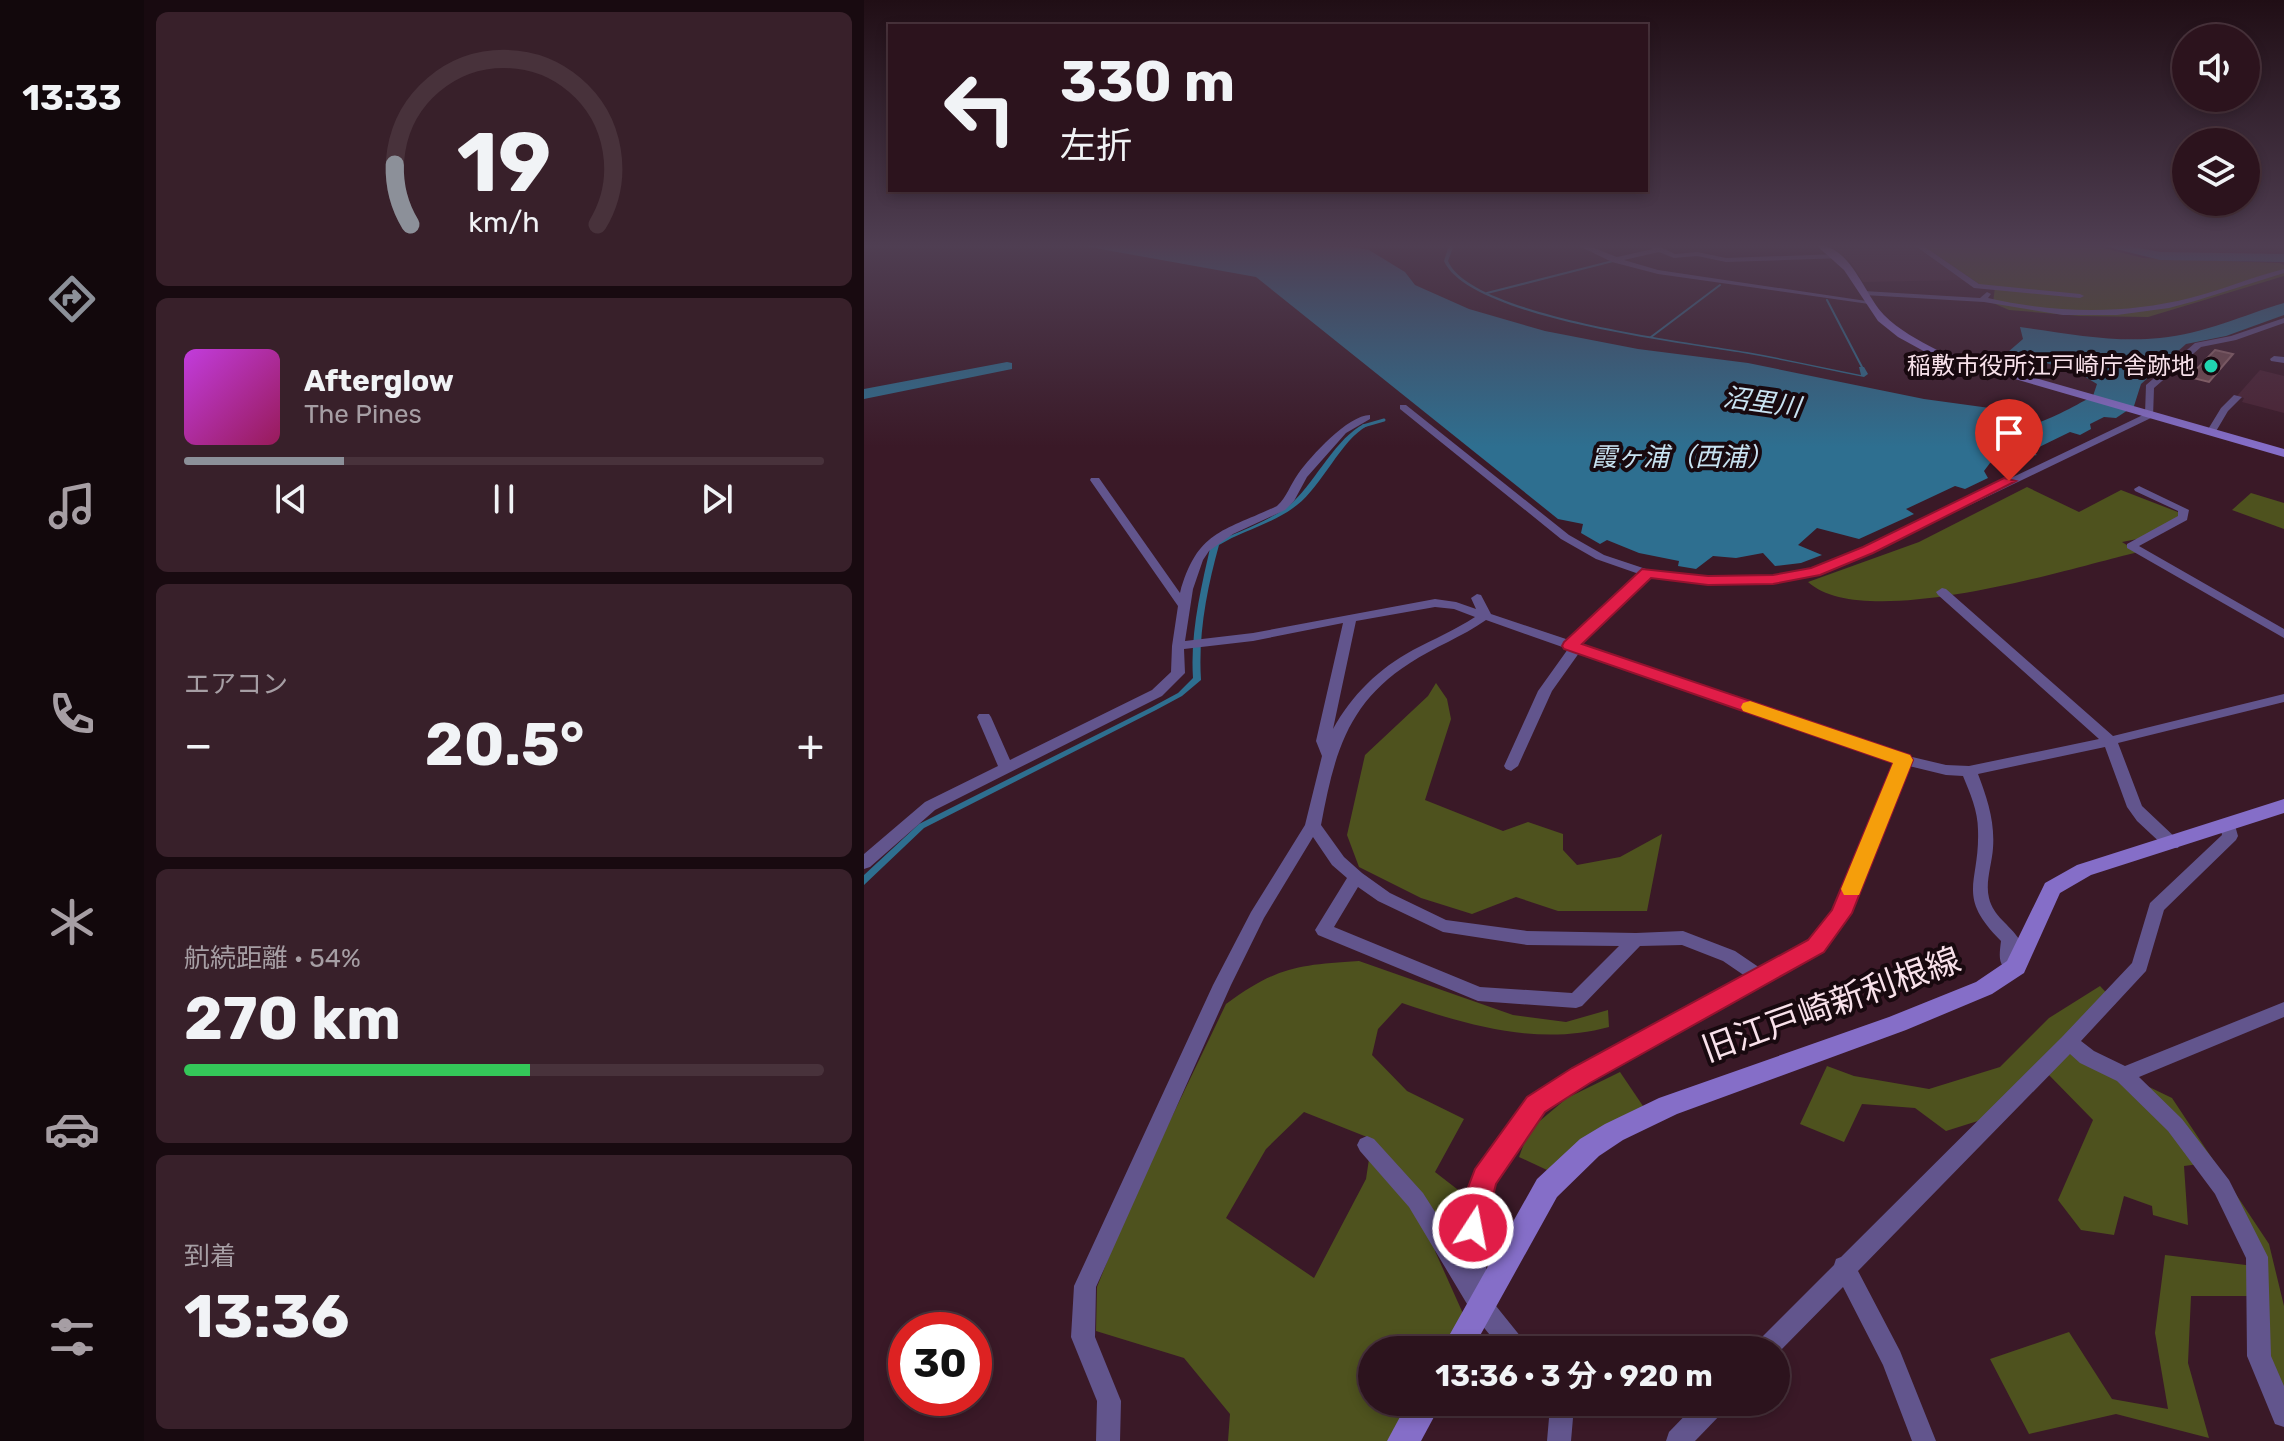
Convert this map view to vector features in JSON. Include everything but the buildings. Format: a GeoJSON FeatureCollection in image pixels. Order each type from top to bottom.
{"type":"FeatureCollection","features":[{"type":"Feature","properties":{"kind":"main road"},"geometry":{"type":"LineString","coordinates":[[1881,312],[1903,335],[1933,352],[2284,453]]}},
{"type":"Feature","properties":{"kind":"main road"},"geometry":{"type":"LineString","coordinates":[[2016,967],[2052,888],[2084,870],[2284,806]]}},
{"type":"Feature","properties":{"kind":"main road","name":"旧江戸崎新利根線"},"geometry":{"type":"LineString","coordinates":[[1464,1336],[1547,1188],[1563,1167],[1603,1138],[1672,1104],[1961,999],[2005,977],[2016,967]]}},
{"type":"Feature","properties":{"kind":"main road"},"geometry":{"type":"LineString","coordinates":[[1403,1441],[1418,1416]]}},
{"type":"Feature","properties":{"kind":"street"},"geometry":{"type":"LineString","coordinates":[[2082,312],[2112,312]]}},
{"type":"Feature","properties":{"kind":"street"},"geometry":{"type":"LineString","coordinates":[[1403,407],[1565,537],[1600,557],[1647,573],[1708,580],[1773,580],[1815,572],[1868,550],[2147,414],[2149,387],[2193,348],[2284,320]]}},
{"type":"Feature","properties":{"kind":"street"},"geometry":{"type":"LineString","coordinates":[[2212,431],[2224,410],[2237,397]]}},
{"type":"Feature","properties":{"kind":"street"},"geometry":{"type":"LineString","coordinates":[[864,863],[930,806],[1157,693],[1178,673],[1183,605],[1201,554],[1211,542],[1281,508],[1289,501],[1302,476],[1343,431],[1367,417]]}},
{"type":"Feature","properties":{"kind":"street"},"geometry":{"type":"LineString","coordinates":[[1095,480],[1183,605]]}},
{"type":"Feature","properties":{"kind":"street"},"geometry":{"type":"LineString","coordinates":[[2139,489],[2184,510],[2183,518],[2131,546],[2284,634]]}},
{"type":"Feature","properties":{"kind":"street"},"geometry":{"type":"LineString","coordinates":[[1511,766],[1545,691],[1573,646],[1647,573]]}},
{"type":"Feature","properties":{"kind":"street"},"geometry":{"type":"LineString","coordinates":[[1942,592],[2110,741],[2135,807],[2172,844]]}},
{"type":"Feature","properties":{"kind":"street"},"geometry":{"type":"LineString","coordinates":[[1477,598],[1485,615]]}},
{"type":"Feature","properties":{"kind":"street"},"geometry":{"type":"LineString","coordinates":[[1178,646],[1253,637],[1435,603],[1485,615],[1904,760],[1936,768],[1969,771],[2110,741],[2284,698]]}},
{"type":"Feature","properties":{"kind":"street"},"geometry":{"type":"LineString","coordinates":[[1108,1441],[1109,1401],[1083,1337],[1085,1286],[1222,985],[1257,916],[1313,825],[1328,753],[1358,697],[1405,660],[1460,634],[1485,615]]}},
{"type":"Feature","properties":{"kind":"street"},"geometry":{"type":"LineString","coordinates":[[1328,753],[1323,741],[1350,618]]}},
{"type":"Feature","properties":{"kind":"street"},"geometry":{"type":"LineString","coordinates":[[984,717],[1005,766]]}},
{"type":"Feature","properties":{"kind":"street"},"geometry":{"type":"LineString","coordinates":[[1481,1306],[1472,1250],[1475,1206],[1485,1178],[1536,1104],[1581,1075],[1816,946],[1841,913],[1904,760]]}},
{"type":"Feature","properties":{"kind":"street"},"geometry":{"type":"LineString","coordinates":[[1969,771],[1983,812],[1986,833],[1978,877],[1979,898],[1997,927],[2010,939],[2007,960],[2016,967]]}},
{"type":"Feature","properties":{"kind":"street"},"geometry":{"type":"LineString","coordinates":[[1313,825],[1338,861],[1356,877],[1384,897],[1443,926],[1527,938],[1683,938],[1729,956],[1761,978]]}},
{"type":"Feature","properties":{"kind":"street"},"geometry":{"type":"LineString","coordinates":[[1778,1336],[2140,966],[2156,907],[2230,836],[2228,826]]}},
{"type":"Feature","properties":{"kind":"street"},"geometry":{"type":"LineString","coordinates":[[1356,877],[1324,930],[1478,994],[1576,1001],[1636,940]]}},
{"type":"Feature","properties":{"kind":"street"},"geometry":{"type":"LineString","coordinates":[[2124,1075],[2284,1009]]}},
{"type":"Feature","properties":{"kind":"street"},"geometry":{"type":"LineString","coordinates":[[2069,1042],[2087,1057],[2124,1075],[2175,1125],[2222,1187],[2257,1257],[2259,1356],[2284,1415]]}},
{"type":"Feature","properties":{"kind":"street"},"geometry":{"type":"LineString","coordinates":[[1367,1145],[1416,1200],[1481,1306],[1506,1336]]}},
{"type":"Feature","properties":{"kind":"street"},"geometry":{"type":"LineString","coordinates":[[1844,1267],[1892,1359],[1924,1441]]}},
{"type":"Feature","properties":{"kind":"street"},"geometry":{"type":"LineString","coordinates":[[1559,1441],[1560,1416]]}},
{"type":"Feature","properties":{"kind":"street"},"geometry":{"type":"LineString","coordinates":[[1678,1441],[1702,1416]]}},
{"type":"Feature","properties":{"kind":"shaded area"},"geometry":{"type":"Polygon","coordinates":[[[2260,370],[2284,376],[2284,413],[2242,402],[2244,398],[2237,396],[2260,370]]]}},
{"type":"Feature","properties":{"kind":"green space"},"geometry":{"type":"Polygon","coordinates":[[[2036,312],[2164,312],[2148,317],[2036,312]]]}},
{"type":"Feature","properties":{"kind":"green space"},"geometry":{"type":"Polygon","coordinates":[[[2027,487],[2079,512],[2121,490],[2183,514],[2153,536],[2122,542],[2138,552],[1968,592],[1873,601],[1835,596],[1808,582],[1919,542],[2027,487]]]}},
{"type":"Feature","properties":{"kind":"green space"},"geometry":{"type":"Polygon","coordinates":[[[2251,493],[2284,503],[2284,529],[2232,510],[2251,493]]]}},
{"type":"Feature","properties":{"kind":"green space"},"geometry":{"type":"Polygon","coordinates":[[[1436,683],[1447,699],[1451,719],[1425,800],[1503,831],[1528,822],[1563,834],[1563,850],[1577,865],[1620,857],[1662,834],[1647,911],[1558,911],[1516,897],[1472,914],[1421,898],[1359,867],[1347,835],[1365,755],[1428,696],[1436,683]]]}},
{"type":"Feature","properties":{"kind":"green space"},"geometry":{"type":"Polygon","coordinates":[[[1359,961],[1513,1015],[1566,1022],[1608,1010],[1609,1027],[1583,1032],[1531,1034],[1479,1026],[1402,1003],[1378,1029],[1372,1055],[1407,1091],[1464,1119],[1435,1172],[1466,1196],[1435,1251],[1465,1318],[1454,1336],[1358,1336],[1358,1416],[1405,1416],[1390,1441],[1228,1441],[1230,1414],[1184,1358],[1096,1331],[1097,1287],[1130,1204],[1226,1004],[1274,975],[1303,967],[1359,961]],[[1304,1112],[1266,1149],[1226,1218],[1314,1278],[1366,1179],[1372,1139],[1304,1112]]]}},
{"type":"Feature","properties":{"kind":"green space"},"geometry":{"type":"Polygon","coordinates":[[[2100,986],[2116,1003],[2070,1042],[2087,1057],[2172,1098],[2269,1244],[2284,1306],[2284,1398],[2259,1350],[2264,1296],[2191,1296],[2188,1363],[2209,1438],[2116,1414],[2029,1434],[1990,1359],[2069,1332],[2112,1399],[2168,1409],[2155,1333],[2165,1255],[2262,1267],[2207,1163],[2184,1166],[2188,1225],[2153,1215],[2152,1206],[2124,1196],[2114,1235],[2081,1230],[2058,1200],[2093,1120],[2047,1073],[2000,1114],[1946,1131],[1915,1108],[1862,1104],[1844,1142],[1800,1124],[1827,1066],[1854,1076],[1929,1089],[2000,1067],[2049,1018],[2100,986]]]}},
{"type":"Feature","properties":{"kind":"green space"},"geometry":{"type":"Polygon","coordinates":[[[1620,1072],[1645,1109],[1547,1170],[1519,1157],[1529,1130],[1567,1098],[1620,1072]]]}},
{"type":"Feature","properties":{"kind":"water","name":"霞ヶ浦（西浦）"},"geometry":{"type":"Polygon","coordinates":[[[1300,312],[1480,312],[1545,331],[1638,349],[1748,363],[1924,399],[1997,409],[2022,420],[2022,425],[2029,425],[2093,396],[2097,384],[2077,372],[2008,352],[2023,339],[2020,327],[2090,337],[2143,339],[2192,333],[2257,312],[2284,312],[2284,315],[2226,336],[2186,344],[2141,384],[2134,406],[2116,418],[2104,417],[2090,424],[2091,429],[2080,435],[2070,432],[2031,451],[2037,455],[1990,463],[1984,471],[1988,478],[1965,489],[1955,486],[1906,509],[1914,514],[1859,539],[1817,528],[1798,545],[1822,555],[1801,563],[1775,566],[1763,553],[1736,558],[1713,556],[1696,569],[1678,566],[1679,561],[1639,553],[1607,540],[1600,544],[1581,533],[1583,524],[1558,519],[1300,312]]]}},
{"type":"Feature","properties":{"kind":"water"},"geometry":{"type":"Polygon","coordinates":[[[1534,313],[1861,375],[1859,367],[1864,367],[1868,374],[1864,377],[1629,335],[1534,313]]]}},
{"type":"Feature","properties":{"kind":"water"},"geometry":{"type":"Polygon","coordinates":[[[1364,424],[1367,426],[1349,442],[1315,487],[1297,505],[1279,517],[1219,545],[1204,612],[1201,680],[1182,696],[1156,710],[924,828],[864,885],[864,875],[919,824],[1178,693],[1193,678],[1195,627],[1211,544],[1286,508],[1345,439],[1364,424]]]}},
{"type":"Feature","properties":{"kind":"waterway"},"geometry":{"type":"LineString","coordinates":[[1651,337],[1684,312]]}},
{"type":"Feature","properties":{"kind":"waterway"},"geometry":{"type":"LineString","coordinates":[[1833,312],[1863,369]]}},
{"type":"Feature","properties":{"kind":"waterway"},"geometry":{"type":"LineString","coordinates":[[864,394],[1007,366]]}},
{"type":"Feature","properties":{"kind":"waterway"},"geometry":{"type":"LineString","coordinates":[[1363,426],[1384,420]]}},
{"type":"Feature","properties":{"kind":"slow traffic"},"geometry":{"type":"LineString","coordinates":[[1750,707],[1904,760],[1851,889]]}},
{"type":"Feature","properties":{"kind":"place","name":"稲敷市役所江戸崎庁舎跡地"},"geometry":{"type":"Point","coordinates":[2211,366]}},
{"type":"Feature","properties":{"kind":"route"},"geometry":{"type":"LineString","coordinates":[[1473,1228],[1475,1206],[1485,1178],[1536,1104],[1581,1075],[1816,946],[1841,913],[1904,760],[1570,646],[1647,573],[1708,580],[1773,580],[1815,572],[1868,550],[2009,481]]}},
{"type":"Feature","properties":{"kind":"water label","name":"沼里川"},"geometry":{"type":"Point","coordinates":[1762,402]}}]}
